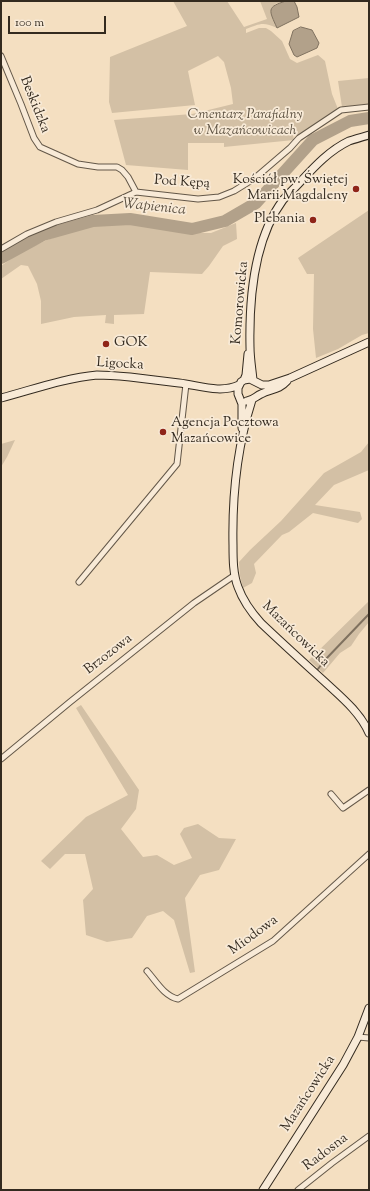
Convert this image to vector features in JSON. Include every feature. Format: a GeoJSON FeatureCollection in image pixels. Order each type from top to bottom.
{"type":"FeatureCollection","features":[{"type":"Feature","properties":{"kind":"street","name":"Beskidzka"},"geometry":{"type":"LineString","coordinates":[[1,56],[34,138],[40,147],[78,164],[117,167],[122,170],[136,192]]}},
{"type":"Feature","properties":{"kind":"street","name":"Pod Kępą"},"geometry":{"type":"LineString","coordinates":[[1,249],[34,231],[56,222],[97,210],[136,192],[198,198],[219,197],[234,191],[255,178],[290,148],[299,138],[341,110],[369,107]]}},
{"type":"Feature","properties":{"kind":"street","name":"Komorowicka"},"geometry":{"type":"LineString","coordinates":[[255,382],[250,348],[254,280],[263,239],[277,209],[307,174],[336,149],[349,141],[369,135]]}},
{"type":"Feature","properties":{"kind":"street"},"geometry":{"type":"LineString","coordinates":[[241,382],[250,379],[262,385],[269,385],[290,378],[369,342]]}},
{"type":"Feature","properties":{"kind":"street"},"geometry":{"type":"LineString","coordinates":[[243,432],[242,404],[238,388],[246,375],[250,348]]}},
{"type":"Feature","properties":{"kind":"street","name":"Ligocka"},"geometry":{"type":"LineString","coordinates":[[1,398],[68,380],[98,375],[186,384],[213,389],[234,387],[241,382]]}},
{"type":"Feature","properties":{"kind":"street"},"geometry":{"type":"LineString","coordinates":[[213,389],[239,396],[246,401],[255,398],[264,392],[277,389],[290,378]]}},
{"type":"Feature","properties":{"kind":"street"},"geometry":{"type":"LineString","coordinates":[[255,382],[259,389],[255,398]]}},
{"type":"Feature","properties":{"kind":"street"},"geometry":{"type":"LineString","coordinates":[[79,582],[176,464],[186,384]]}},
{"type":"Feature","properties":{"kind":"street","name":"Mazańcowicka"},"geometry":{"type":"LineString","coordinates":[[255,398],[243,432],[233,500],[235,575],[238,586],[243,599],[251,612],[270,632],[354,710],[367,727],[369,733]]}},
{"type":"Feature","properties":{"kind":"street","name":"Brzozowa"},"geometry":{"type":"LineString","coordinates":[[1,759],[70,702],[194,604],[235,575]]}},
{"type":"Feature","properties":{"kind":"street"},"geometry":{"type":"LineString","coordinates":[[331,794],[343,808],[369,790]]}},
{"type":"Feature","properties":{"kind":"street","name":"Miodowa"},"geometry":{"type":"LineString","coordinates":[[147,971],[171,998],[178,999],[273,941],[369,854]]}},
{"type":"Feature","properties":{"kind":"street","name":"Mazańcowicka"},"geometry":{"type":"LineString","coordinates":[[263,1190],[343,1065],[358,1037],[369,1008]]}},
{"type":"Feature","properties":{"kind":"street"},"geometry":{"type":"LineString","coordinates":[[358,1037],[369,1038]]}},
{"type":"Feature","properties":{"kind":"street","name":"Radosna"},"geometry":{"type":"LineString","coordinates":[[298,1190],[369,1136]]}},
{"type":"Feature","properties":{"kind":"green space","name":"Cmentarz Parafialny w Mazańcowicach"},"geometry":{"type":"Polygon","coordinates":[[[173,1],[227,1],[244,27],[267,19],[260,1],[286,1],[275,4],[271,14],[277,28],[268,24],[261,24],[246,29],[246,33],[259,28],[266,28],[282,41],[290,59],[297,63],[318,55],[325,61],[332,94],[338,109],[298,135],[293,135],[294,140],[224,147],[224,143],[188,143],[188,170],[126,165],[114,120],[192,114],[233,104],[231,88],[224,62],[218,56],[188,71],[195,105],[112,113],[109,102],[110,57],[187,26],[173,1]]]}},
{"type":"Feature","properties":{"kind":"green space"},"geometry":{"type":"Polygon","coordinates":[[[369,78],[369,104],[342,107],[338,81],[369,78]]]}},
{"type":"Feature","properties":{"kind":"green space"},"geometry":{"type":"Polygon","coordinates":[[[369,210],[369,333],[362,335],[338,349],[316,358],[313,329],[314,274],[307,274],[298,258],[369,210]]]}},
{"type":"Feature","properties":{"kind":"green space"},"geometry":{"type":"Polygon","coordinates":[[[118,223],[151,226],[187,233],[211,233],[236,223],[237,239],[223,246],[202,274],[150,272],[144,314],[114,315],[114,324],[105,323],[106,315],[74,317],[41,324],[41,301],[37,284],[28,266],[21,265],[1,279],[1,266],[19,253],[47,240],[83,227],[118,223]]]}},
{"type":"Feature","properties":{"kind":"green space"},"geometry":{"type":"Polygon","coordinates":[[[15,440],[7,457],[1,467],[1,444],[15,440]]]}},
{"type":"Feature","properties":{"kind":"green space"},"geometry":{"type":"Polygon","coordinates":[[[369,442],[369,470],[334,485],[315,505],[360,512],[362,519],[358,523],[313,513],[289,532],[282,535],[254,564],[256,573],[252,583],[243,588],[239,562],[281,521],[324,473],[361,452],[369,442]]]}},
{"type":"Feature","properties":{"kind":"green space"},"geometry":{"type":"Polygon","coordinates":[[[369,601],[369,622],[351,646],[340,653],[323,673],[309,660],[369,601]]]}},
{"type":"Feature","properties":{"kind":"green space"},"geometry":{"type":"Polygon","coordinates":[[[81,705],[139,790],[136,809],[121,829],[143,857],[157,855],[174,865],[192,858],[180,834],[184,828],[198,824],[219,838],[236,839],[219,870],[200,875],[185,898],[195,972],[190,973],[174,920],[163,911],[147,916],[132,938],[107,942],[86,935],[83,900],[93,889],[85,854],[65,854],[50,869],[41,861],[86,817],[128,795],[76,708],[81,705]]]}},
{"type":"Feature","properties":{"kind":"shaded area"},"geometry":{"type":"Polygon","coordinates":[[[286,1],[294,1],[299,17],[277,28],[271,13],[272,7],[286,1]]]}},
{"type":"Feature","properties":{"kind":"shaded area"},"geometry":{"type":"Polygon","coordinates":[[[301,27],[312,30],[319,43],[317,48],[297,57],[294,55],[289,44],[293,31],[301,27]]]}},
{"type":"Feature","properties":{"kind":"waterway","name":"Wapienica"},"geometry":{"type":"LineString","coordinates":[[1,258],[43,235],[93,221],[130,219],[192,229],[225,221],[256,203],[313,140],[350,121],[369,118]]}},
{"type":"Feature","properties":{"kind":"waterway"},"geometry":{"type":"LineString","coordinates":[[318,669],[369,614]]}},
{"type":"Feature","properties":{"kind":"place","name":"Kościół pw. Świętej Marii Magdaleny"},"geometry":{"type":"Point","coordinates":[356,189]}},
{"type":"Feature","properties":{"kind":"place","name":"Plebania"},"geometry":{"type":"Point","coordinates":[313,220]}},
{"type":"Feature","properties":{"kind":"place","name":"GOK"},"geometry":{"type":"Point","coordinates":[106,344]}},
{"type":"Feature","properties":{"kind":"place","name":"Agencja Pocztowa Mazańcowice"},"geometry":{"type":"Point","coordinates":[163,432]}}]}
